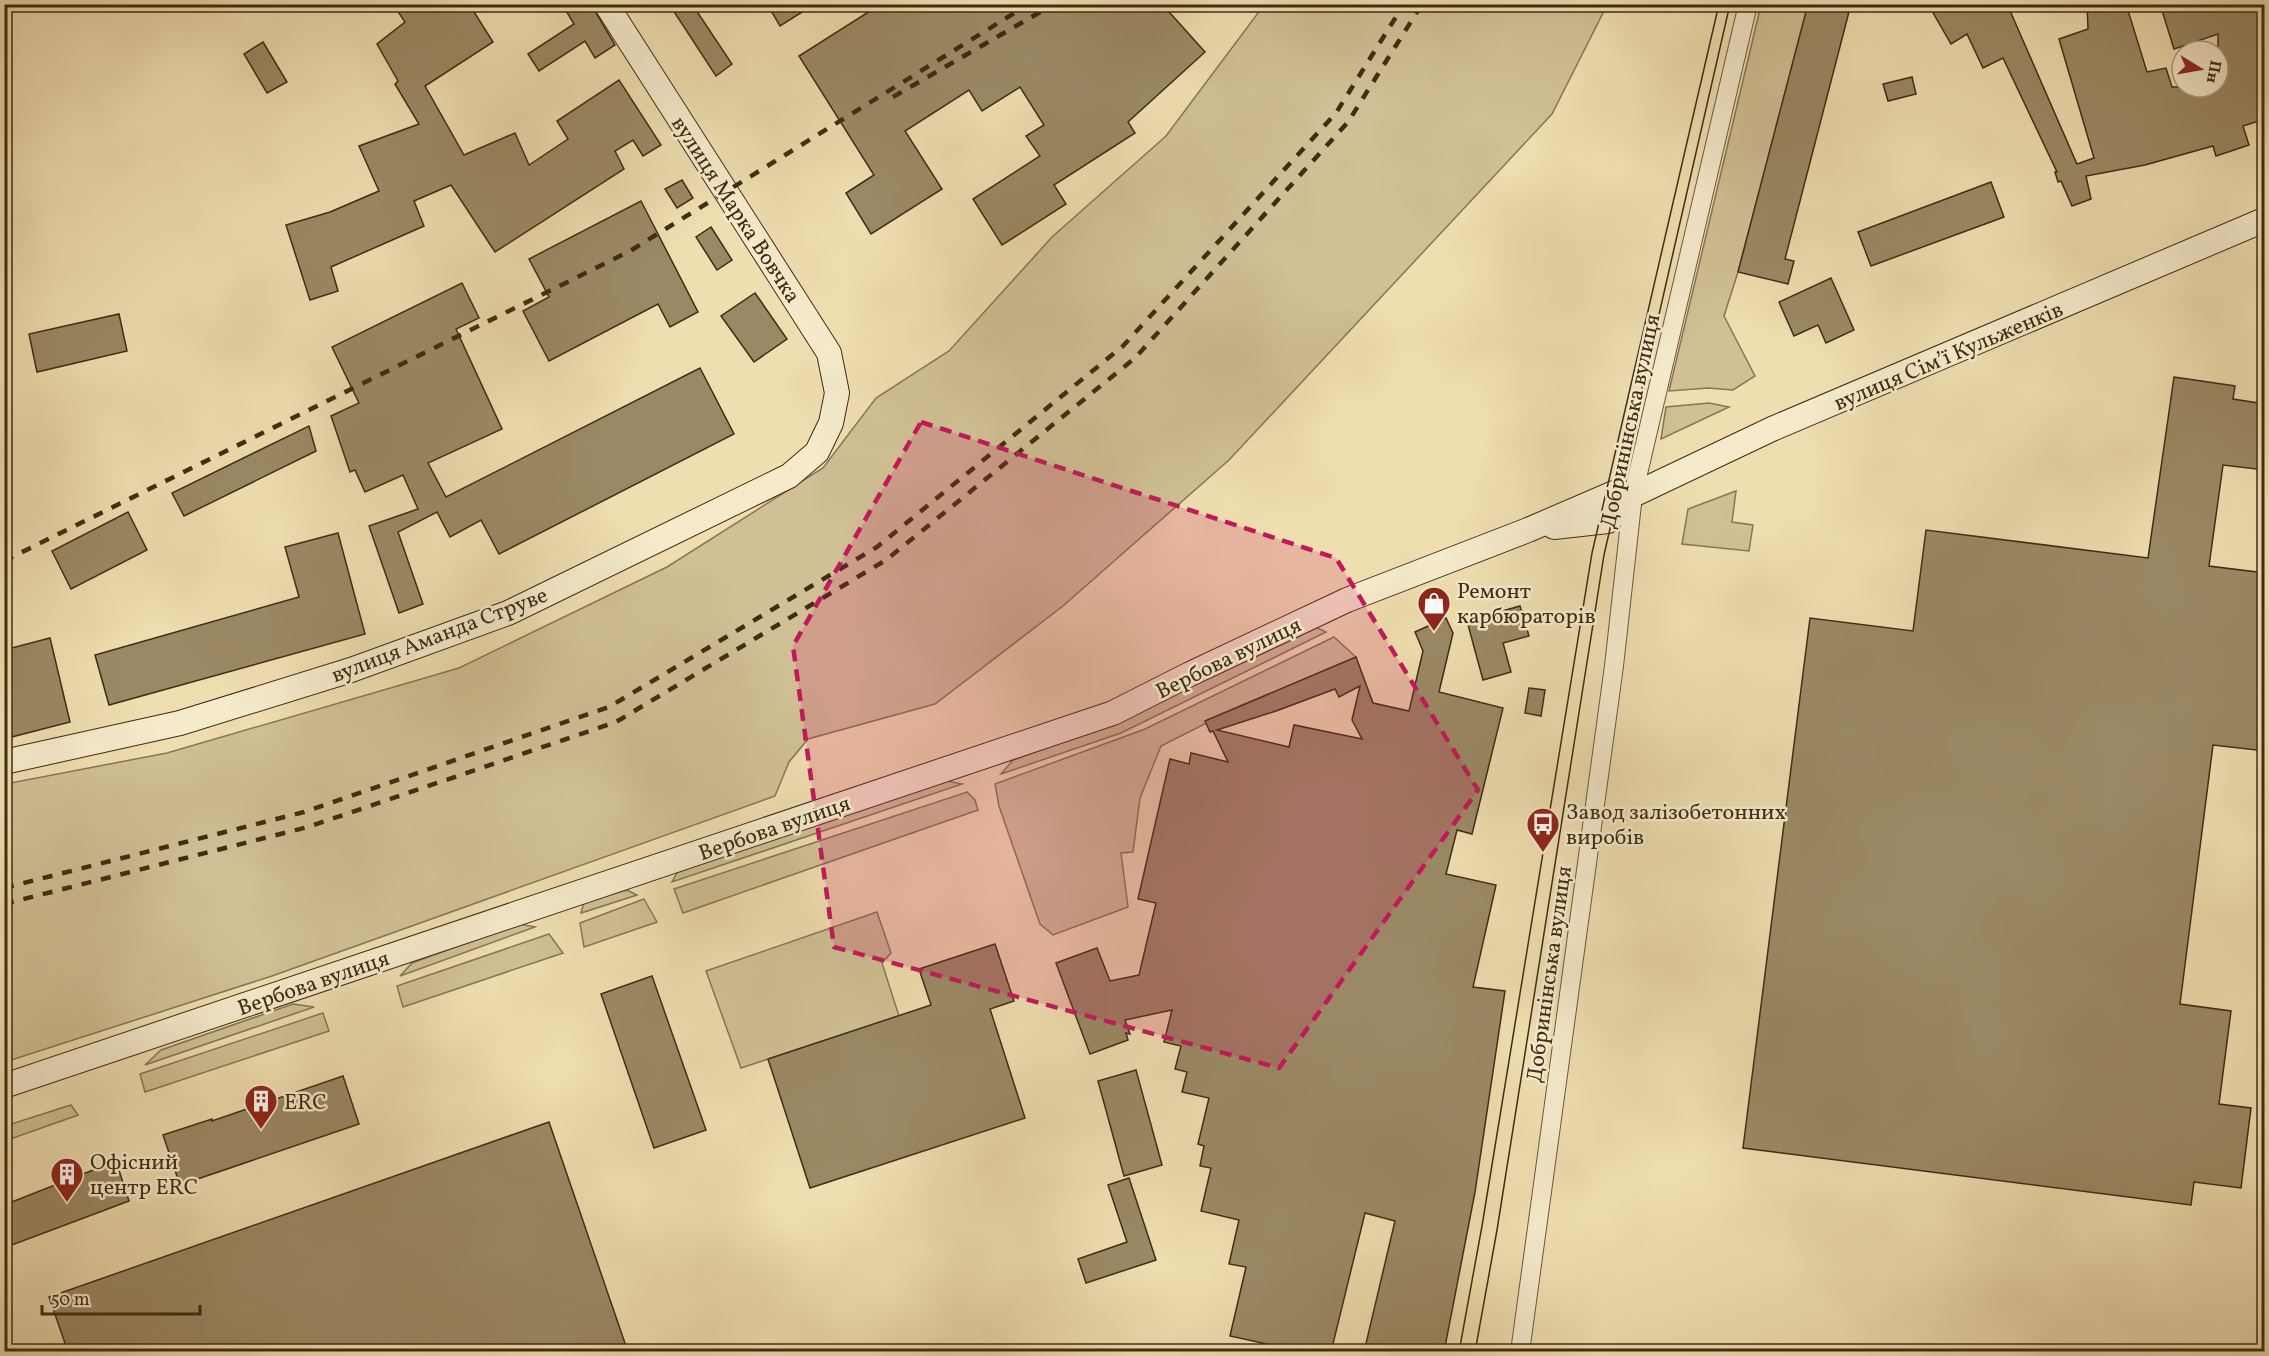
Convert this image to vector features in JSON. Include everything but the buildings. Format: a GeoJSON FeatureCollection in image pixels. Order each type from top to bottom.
{"type":"FeatureCollection","features":[{"type":"Feature","properties":{"kind":"main road","name":"вулиця Марка Вовчка"},"geometry":{"type":"LineString","coordinates":[[606,4],[829,353],[837,393],[831,423]]}},
{"type":"Feature","properties":{"kind":"main road","name":"вулиця Сімʼї Кульженків"},"geometry":{"type":"LineString","coordinates":[[1633,495],[1772,429],[2265,220]]}},
{"type":"Feature","properties":{"kind":"main road","name":"вулиця Аманда Струве"},"geometry":{"type":"LineString","coordinates":[[4,762],[180,723],[351,670],[508,613],[789,476],[817,452],[831,423]]}},
{"type":"Feature","properties":{"kind":"main road","name":"Вербова вулиця"},"geometry":{"type":"LineString","coordinates":[[4,1086],[1113,713],[1347,600],[1528,530],[1614,493],[1633,495]]}},
{"type":"Feature","properties":{"kind":"street","name":"Добринінська вулиця"},"geometry":{"type":"LineString","coordinates":[[1520,1352],[1613,678],[1633,495],[1748,4]]}},
{"type":"Feature","properties":{"kind":"highlighted area"},"geometry":{"type":"Polygon","coordinates":[[[921,422],[1336,558],[1478,790],[1279,1068],[834,947],[793,646],[921,422]]]}},
{"type":"Feature","properties":{"kind":"shaded area"},"geometry":{"type":"Polygon","coordinates":[[[1264,5],[1607,5],[1552,114],[1229,460],[1063,606],[935,704],[808,739],[789,762],[775,796],[272,976],[5,1062],[5,784],[167,753],[459,668],[667,567],[823,468],[876,398],[949,351],[1052,237],[1166,136],[1264,5]]]}},
{"type":"Feature","properties":{"kind":"shaded area"},"geometry":{"type":"Polygon","coordinates":[[[1761,5],[1808,5],[1738,272],[1724,316],[1755,376],[1733,390],[1708,388],[1669,391],[1761,5]]]}},
{"type":"Feature","properties":{"kind":"shaded area"},"geometry":{"type":"Polygon","coordinates":[[[1709,403],[1729,407],[1661,439],[1666,407],[1709,403]]]}},
{"type":"Feature","properties":{"kind":"shaded area"},"geometry":{"type":"Polygon","coordinates":[[[1736,491],[1732,522],[1753,525],[1749,551],[1682,544],[1688,509],[1736,491]]]}},
{"type":"Feature","properties":{"kind":"shaded area"},"geometry":{"type":"Polygon","coordinates":[[[1315,627],[1326,632],[1121,733],[1001,774],[1013,760],[1098,730],[1315,627]]]}},
{"type":"Feature","properties":{"kind":"shaded area"},"geometry":{"type":"Polygon","coordinates":[[[1334,637],[1356,657],[1238,707],[1161,746],[1140,798],[1133,852],[1121,853],[1128,907],[1053,935],[1040,924],[999,806],[995,784],[1145,729],[1334,637]]]}},
{"type":"Feature","properties":{"kind":"shaded area"},"geometry":{"type":"Polygon","coordinates":[[[947,781],[962,784],[672,882],[678,871],[947,781]]]}},
{"type":"Feature","properties":{"kind":"shaded area"},"geometry":{"type":"Polygon","coordinates":[[[967,792],[975,800],[978,810],[683,913],[674,889],[967,792]]]}},
{"type":"Feature","properties":{"kind":"shaded area"},"geometry":{"type":"Polygon","coordinates":[[[627,890],[637,895],[581,913],[584,902],[627,890]]]}},
{"type":"Feature","properties":{"kind":"shaded area"},"geometry":{"type":"Polygon","coordinates":[[[644,899],[657,922],[584,947],[580,923],[644,899]]]}},
{"type":"Feature","properties":{"kind":"shaded area"},"geometry":{"type":"Polygon","coordinates":[[[877,912],[891,953],[882,963],[899,1016],[741,1068],[706,971],[877,912]]]}},
{"type":"Feature","properties":{"kind":"shaded area"},"geometry":{"type":"Polygon","coordinates":[[[519,924],[535,927],[400,976],[412,963],[519,924]]]}},
{"type":"Feature","properties":{"kind":"shaded area"},"geometry":{"type":"Polygon","coordinates":[[[549,934],[563,953],[403,1007],[397,986],[549,934]]]}},
{"type":"Feature","properties":{"kind":"shaded area"},"geometry":{"type":"Polygon","coordinates":[[[293,1004],[314,1007],[145,1065],[161,1050],[293,1004]]]}},
{"type":"Feature","properties":{"kind":"shaded area"},"geometry":{"type":"Polygon","coordinates":[[[323,1013],[329,1031],[145,1092],[140,1074],[323,1013]]]}},
{"type":"Feature","properties":{"kind":"shaded area"},"geometry":{"type":"Polygon","coordinates":[[[71,1105],[78,1115],[5,1141],[5,1126],[71,1105]]]}},
{"type":"Feature","properties":{"kind":"tram line"},"geometry":{"type":"LineString","coordinates":[[1459,1352],[1482,1226],[1592,553],[1719,4]]}},
{"type":"Feature","properties":{"kind":"tram line"},"geometry":{"type":"LineString","coordinates":[[1475,1352],[1497,1230],[1604,555],[1730,4]]}},
{"type":"Feature","properties":{"kind":"railway"},"geometry":{"type":"LineString","coordinates":[[4,561],[630,251],[1029,4]]}},
{"type":"Feature","properties":{"kind":"railway"},"geometry":{"type":"LineString","coordinates":[[893,97],[1054,4]]}},
{"type":"Feature","properties":{"kind":"railway"},"geometry":{"type":"LineString","coordinates":[[4,888],[304,812],[609,707],[877,547],[1123,346],[1336,113],[1404,4]]}},
{"type":"Feature","properties":{"kind":"railway"},"geometry":{"type":"LineString","coordinates":[[4,904],[308,827],[616,722],[886,560],[1135,358],[1348,122],[1422,4]]}},
{"type":"Feature","properties":{"kind":"place","name":"Ремонт карбюраторів"},"geometry":{"type":"Point","coordinates":[1434,632]}},
{"type":"Feature","properties":{"kind":"place","name":"Завод залізобетонних виробів"},"geometry":{"type":"Point","coordinates":[1543,853]}},
{"type":"Feature","properties":{"kind":"place","name":"ERC"},"geometry":{"type":"Point","coordinates":[261,1130]}},
{"type":"Feature","properties":{"kind":"place","name":"Офісний центр ERC"},"geometry":{"type":"Point","coordinates":[67,1203]}}]}
